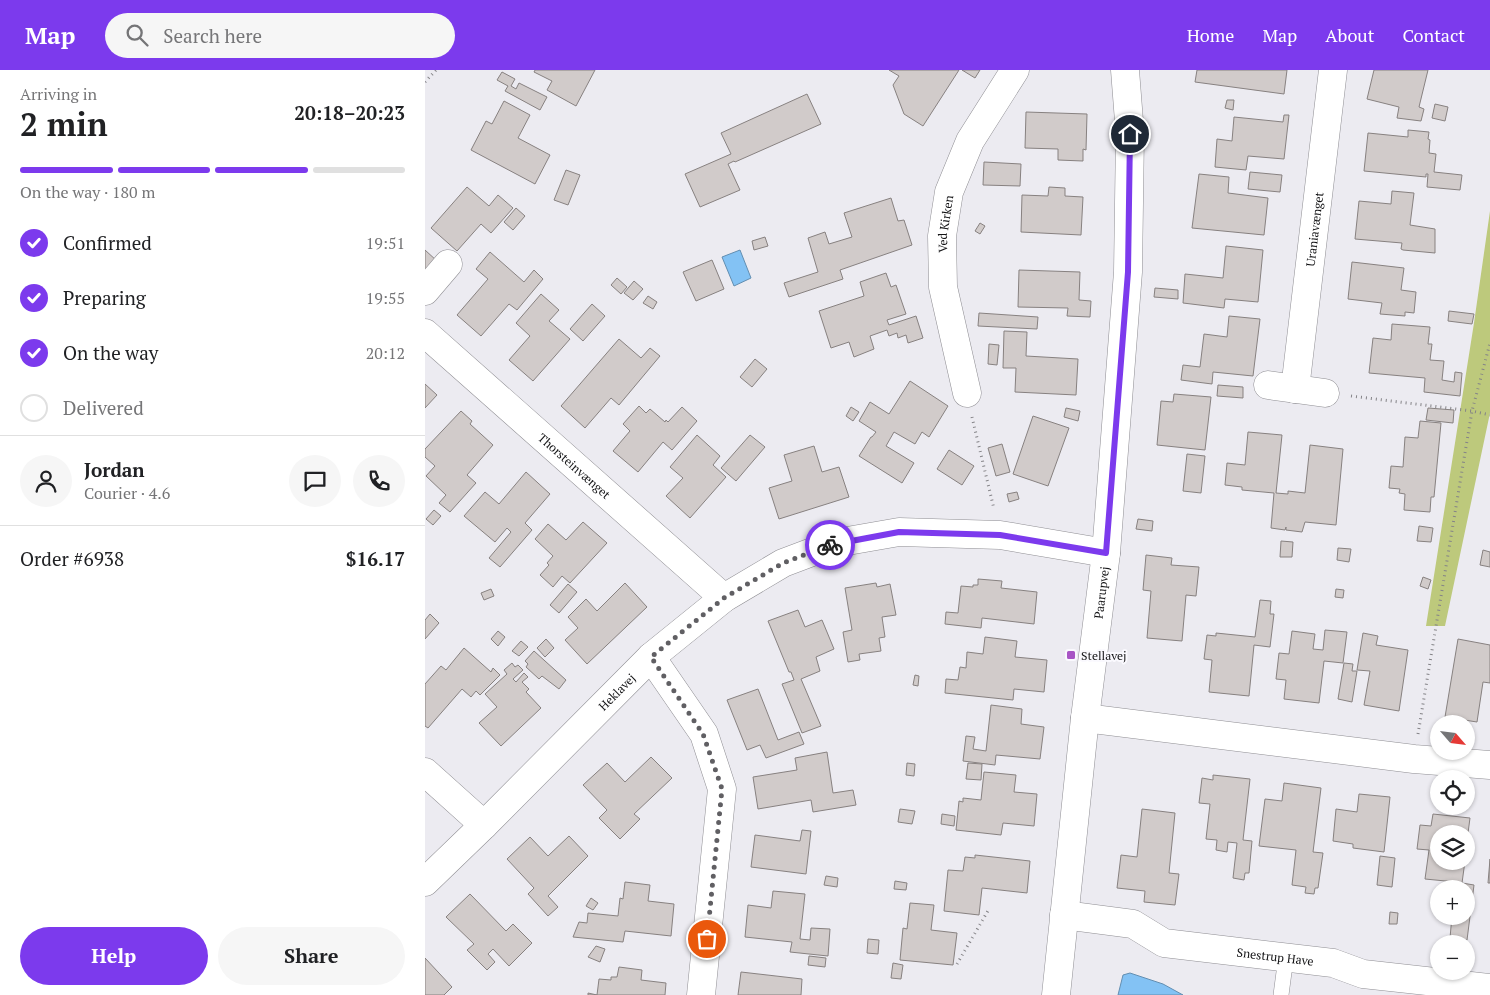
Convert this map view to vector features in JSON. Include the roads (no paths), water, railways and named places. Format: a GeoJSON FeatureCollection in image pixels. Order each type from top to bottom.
{"type":"FeatureCollection","features":[{"type":"Feature","properties":{"kind":"street","name":"Ved Kirken"},"geometry":{"type":"LineString","coordinates":[[967,392],[943,286],[943,227],[949,192],[970,141],[1015,70]]}},
{"type":"Feature","properties":{"kind":"street","name":"Paarupvej"},"geometry":{"type":"LineString","coordinates":[[1056,995],[1085,718],[1106,553],[1128,272],[1130,134],[1125,70]]}},
{"type":"Feature","properties":{"kind":"street","name":"Uraniavænget"},"geometry":{"type":"LineString","coordinates":[[1325,393],[1281,387],[1333,70]]}},
{"type":"Feature","properties":{"kind":"street"},"geometry":{"type":"LineString","coordinates":[[425,291],[448,264]]}},
{"type":"Feature","properties":{"kind":"street","name":"Thorsteinvænget"},"geometry":{"type":"LineString","coordinates":[[425,332],[724,598]]}},
{"type":"Feature","properties":{"kind":"street","name":"Heklavej"},"geometry":{"type":"LineString","coordinates":[[425,882],[651,657],[724,598],[783,563],[837,543],[899,532],[1000,535],[1106,553]]}},
{"type":"Feature","properties":{"kind":"street"},"geometry":{"type":"LineString","coordinates":[[651,657],[703,734],[722,789],[701,995]]}},
{"type":"Feature","properties":{"kind":"street"},"geometry":{"type":"LineString","coordinates":[[1085,718],[1414,759],[1490,765]]}},
{"type":"Feature","properties":{"kind":"street"},"geometry":{"type":"LineString","coordinates":[[425,772],[484,825]]}},
{"type":"Feature","properties":{"kind":"street","name":"Snestrup Have"},"geometry":{"type":"LineString","coordinates":[[1064,915],[1133,924],[1164,943],[1333,963],[1363,974],[1490,988]]}},
{"type":"Feature","properties":{"kind":"lane"},"geometry":{"type":"LineString","coordinates":[[1281,995],[1286,957]]}},
{"type":"Feature","properties":{"kind":"water"},"geometry":{"type":"Polygon","coordinates":[[[740,250],[751,278],[734,286],[722,257],[740,250]]]}},
{"type":"Feature","properties":{"kind":"water"},"geometry":{"type":"Polygon","coordinates":[[[1130,973],[1163,984],[1183,995],[1118,995],[1123,975],[1130,973]]]}},
{"type":"Feature","properties":{"kind":"place","name":"Stellavej"},"geometry":{"type":"Point","coordinates":[1071,655]}}]}
